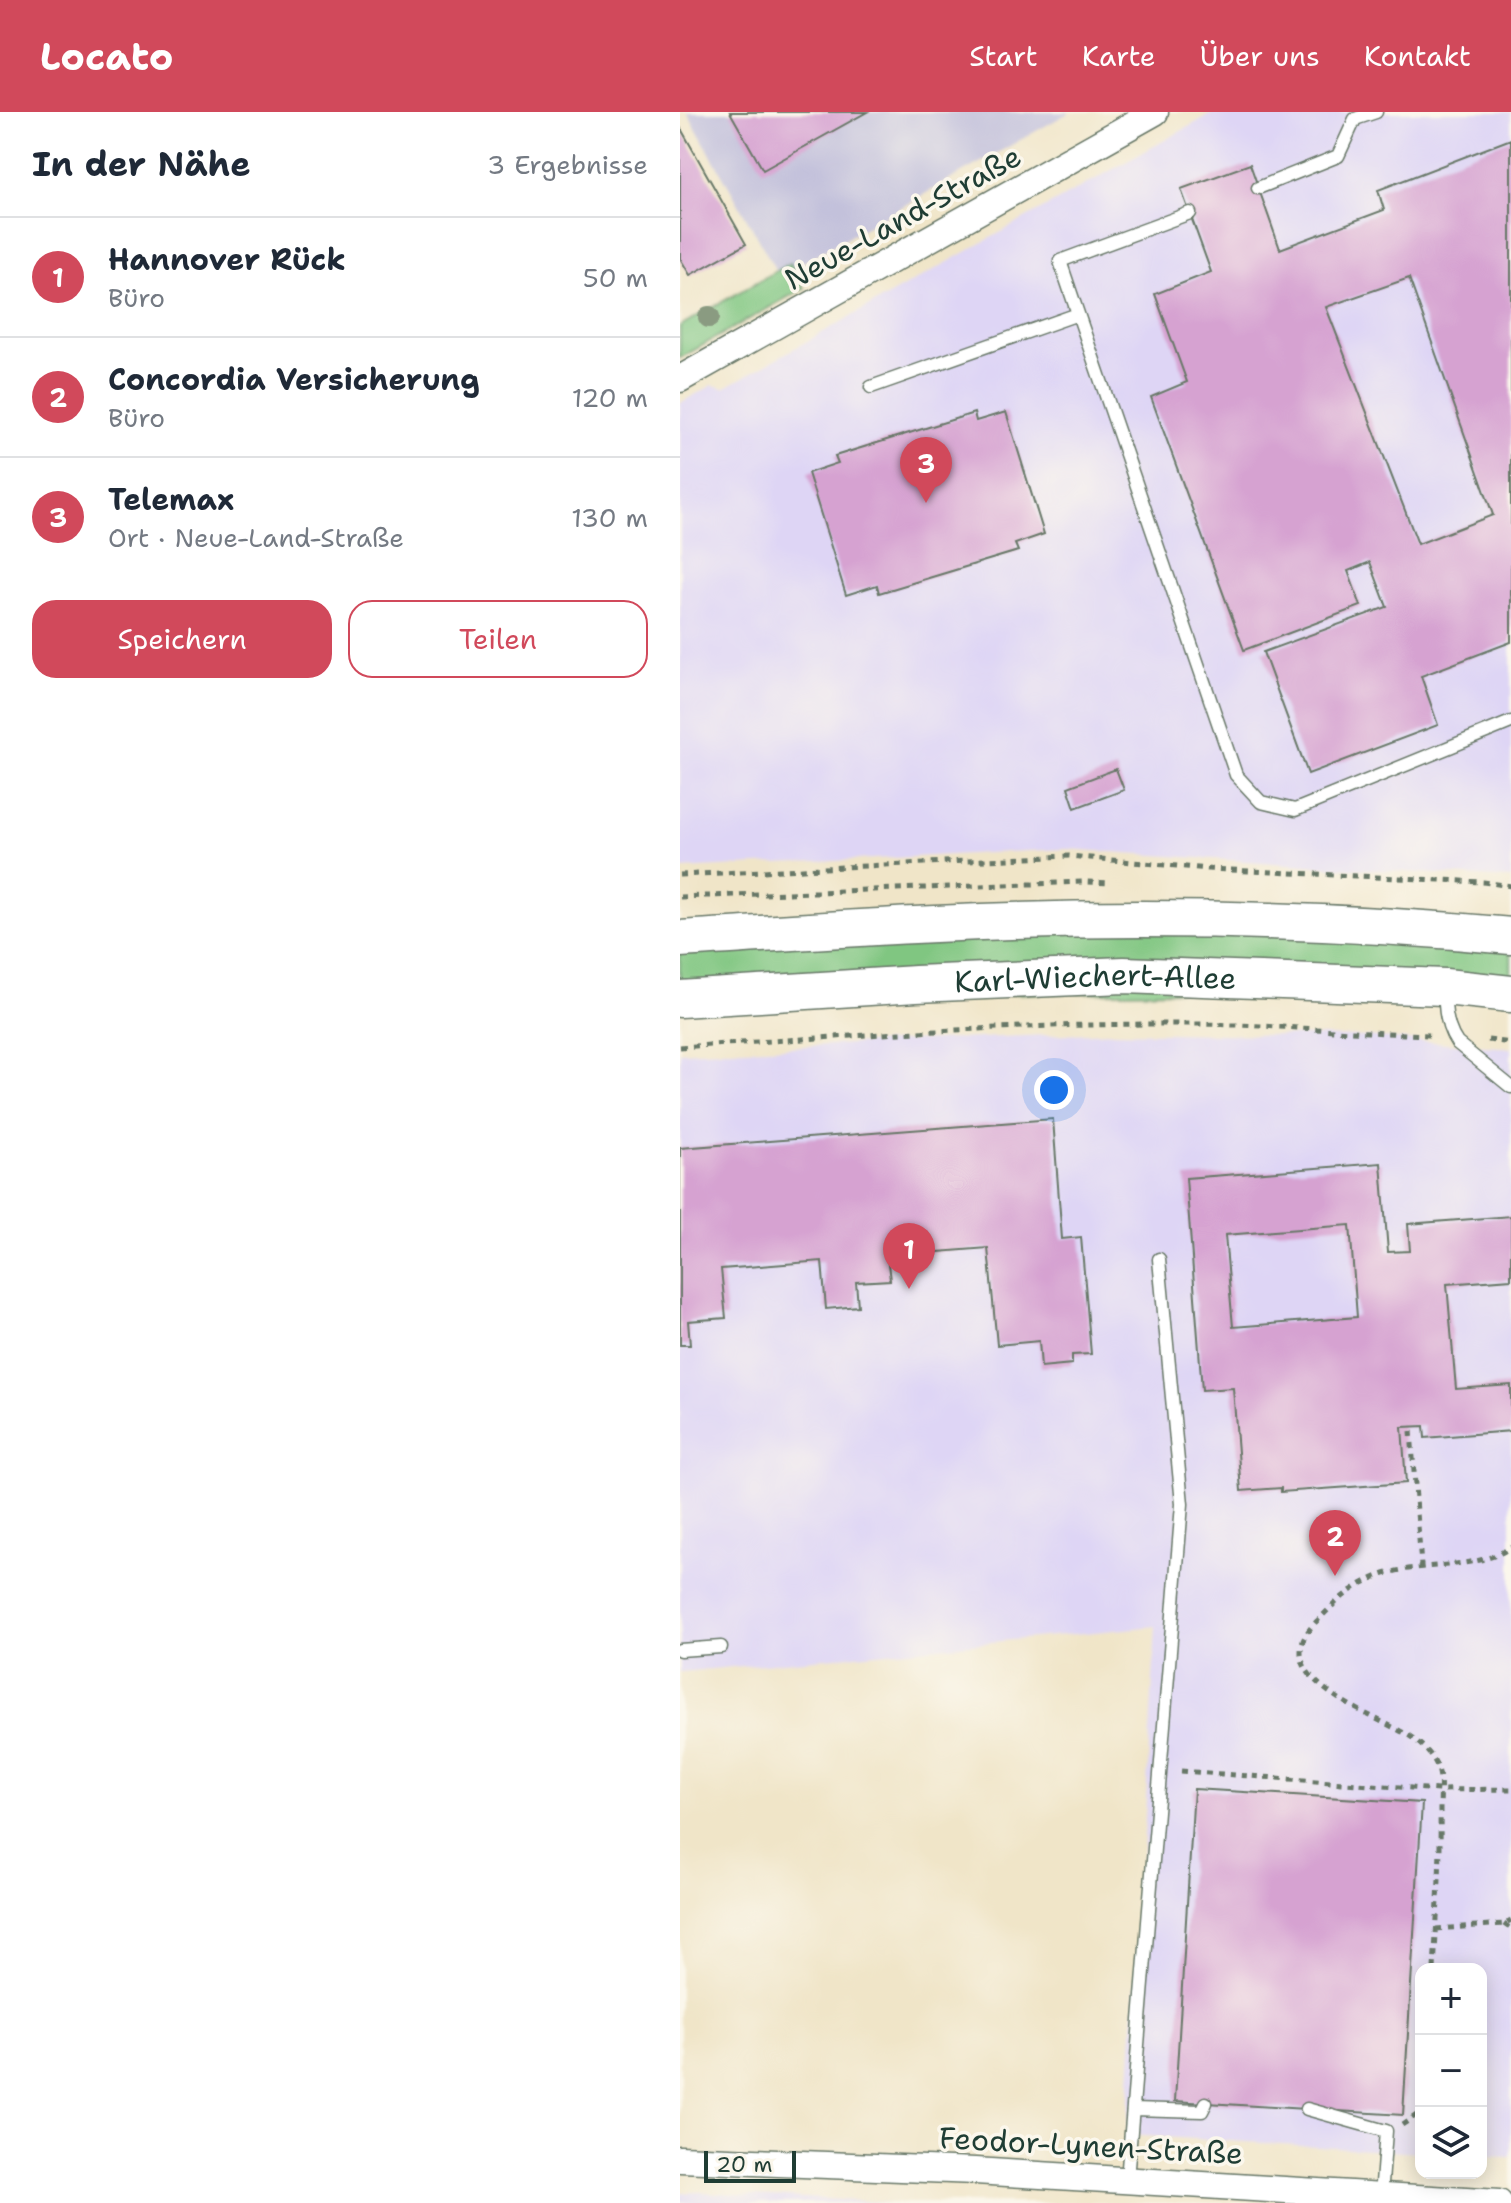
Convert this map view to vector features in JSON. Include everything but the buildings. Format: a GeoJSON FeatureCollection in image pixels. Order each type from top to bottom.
{"type":"FeatureCollection","features":[{"type":"Feature","properties":{"kind":"main road","name":"Karl-Wiechert-Allee"},"geometry":{"type":"LineString","coordinates":[[680,939],[937,924],[1133,920],[1400,925],[1511,936]]}},
{"type":"Feature","properties":{"kind":"main road","name":"Karl-Wiechert-Allee"},"geometry":{"type":"LineString","coordinates":[[680,999],[1124,975],[1445,987],[1511,994]]}},
{"type":"Feature","properties":{"kind":"street","name":"Neue-Land-Straße"},"geometry":{"type":"LineString","coordinates":[[680,379],[1155,112]]}},
{"type":"Feature","properties":{"kind":"street","name":"Feodor-Lynen-Straße"},"geometry":{"type":"LineString","coordinates":[[680,2159],[975,2171],[1499,2203]]}},
{"type":"Feature","properties":{"kind":"lane"},"geometry":{"type":"LineString","coordinates":[[1258,188],[1338,156],[1355,119],[1376,112]]}},
{"type":"Feature","properties":{"kind":"lane"},"geometry":{"type":"LineString","coordinates":[[1190,213],[1060,261],[1236,775],[1261,802],[1295,810],[1511,722]]}},
{"type":"Feature","properties":{"kind":"lane"},"geometry":{"type":"LineString","coordinates":[[871,387],[1078,314]]}},
{"type":"Feature","properties":{"kind":"lane"},"geometry":{"type":"LineString","coordinates":[[1445,987],[1444,1009],[1457,1043],[1511,1087]]}},
{"type":"Feature","properties":{"kind":"lane"},"geometry":{"type":"LineString","coordinates":[[1127,2180],[1182,1504],[1159,1259]]}},
{"type":"Feature","properties":{"kind":"lane"},"geometry":{"type":"LineString","coordinates":[[680,1650],[721,1647]]}},
{"type":"Feature","properties":{"kind":"lane"},"geometry":{"type":"LineString","coordinates":[[1133,2109],[1202,2111],[1206,2103]]}},
{"type":"Feature","properties":{"kind":"lane"},"geometry":{"type":"LineString","coordinates":[[1307,2109],[1386,2131],[1381,2196]]}},
{"type":"Feature","properties":{"kind":"path"},"geometry":{"type":"LineString","coordinates":[[680,875],[1069,856],[1208,869],[1483,882],[1511,886]]}},
{"type":"Feature","properties":{"kind":"path"},"geometry":{"type":"LineString","coordinates":[[680,1047],[923,1030],[1197,1024],[1452,1035],[1511,1043]]}},
{"type":"Feature","properties":{"kind":"path"},"geometry":{"type":"LineString","coordinates":[[1411,1431],[1421,1566]]}},
{"type":"Feature","properties":{"kind":"path"},"geometry":{"type":"LineString","coordinates":[[1434,1963],[1441,1836],[1439,1770],[1430,1754],[1411,1737],[1350,1707],[1319,1685],[1305,1666],[1301,1647],[1308,1629],[1342,1596],[1365,1581],[1389,1572],[1469,1561],[1511,1547]]}},
{"type":"Feature","properties":{"kind":"path"},"geometry":{"type":"LineString","coordinates":[[1161,1769],[1439,1790],[1511,1789]]}},
{"type":"Feature","properties":{"kind":"path"},"geometry":{"type":"LineString","coordinates":[[1436,1929],[1504,1924],[1511,1920]]}},
{"type":"Feature","properties":{"kind":"path"},"geometry":{"type":"LineString","coordinates":[[1504,1924],[1511,1929]]}},
{"type":"Feature","properties":{"kind":"shaded area"},"geometry":{"type":"Polygon","coordinates":[[[687,112],[1070,112],[779,276],[687,112]]]}},
{"type":"Feature","properties":{"kind":"shaded area"},"geometry":{"type":"Polygon","coordinates":[[[1215,112],[1511,112],[1511,879],[1066,849],[680,869],[680,403],[713,385],[724,388],[1215,112]]]}},
{"type":"Feature","properties":{"kind":"shaded area"},"geometry":{"type":"Polygon","coordinates":[[[1113,1032],[1366,1037],[1511,1048],[1511,2157],[1487,2156],[1487,1963],[1415,1963],[1415,2152],[1127,2135],[1156,1626],[680,1672],[680,1052],[1113,1032]]]}},
{"type":"Feature","properties":{"kind":"shaded area"},"geometry":{"type":"Polygon","coordinates":[[[680,2193],[892,2203],[680,2203],[680,2193]]]}},
{"type":"Feature","properties":{"kind":"green space"},"geometry":{"type":"Polygon","coordinates":[[[790,263],[804,288],[680,358],[680,326],[790,263]]]}},
{"type":"Feature","properties":{"kind":"green space"},"geometry":{"type":"Polygon","coordinates":[[[937,924],[1511,936],[1511,994],[1445,987],[680,999],[680,939],[937,924]]]}},
{"type":"Feature","properties":{"kind":"place","name":"Telemax"},"geometry":{"type":"Point","coordinates":[926,503]}},
{"type":"Feature","properties":{"kind":"place","name":"Hannover Rück"},"geometry":{"type":"Point","coordinates":[909,1289]}},
{"type":"Feature","properties":{"kind":"place","name":"Concordia Versicherung"},"geometry":{"type":"Point","coordinates":[1335,1576]}}]}
